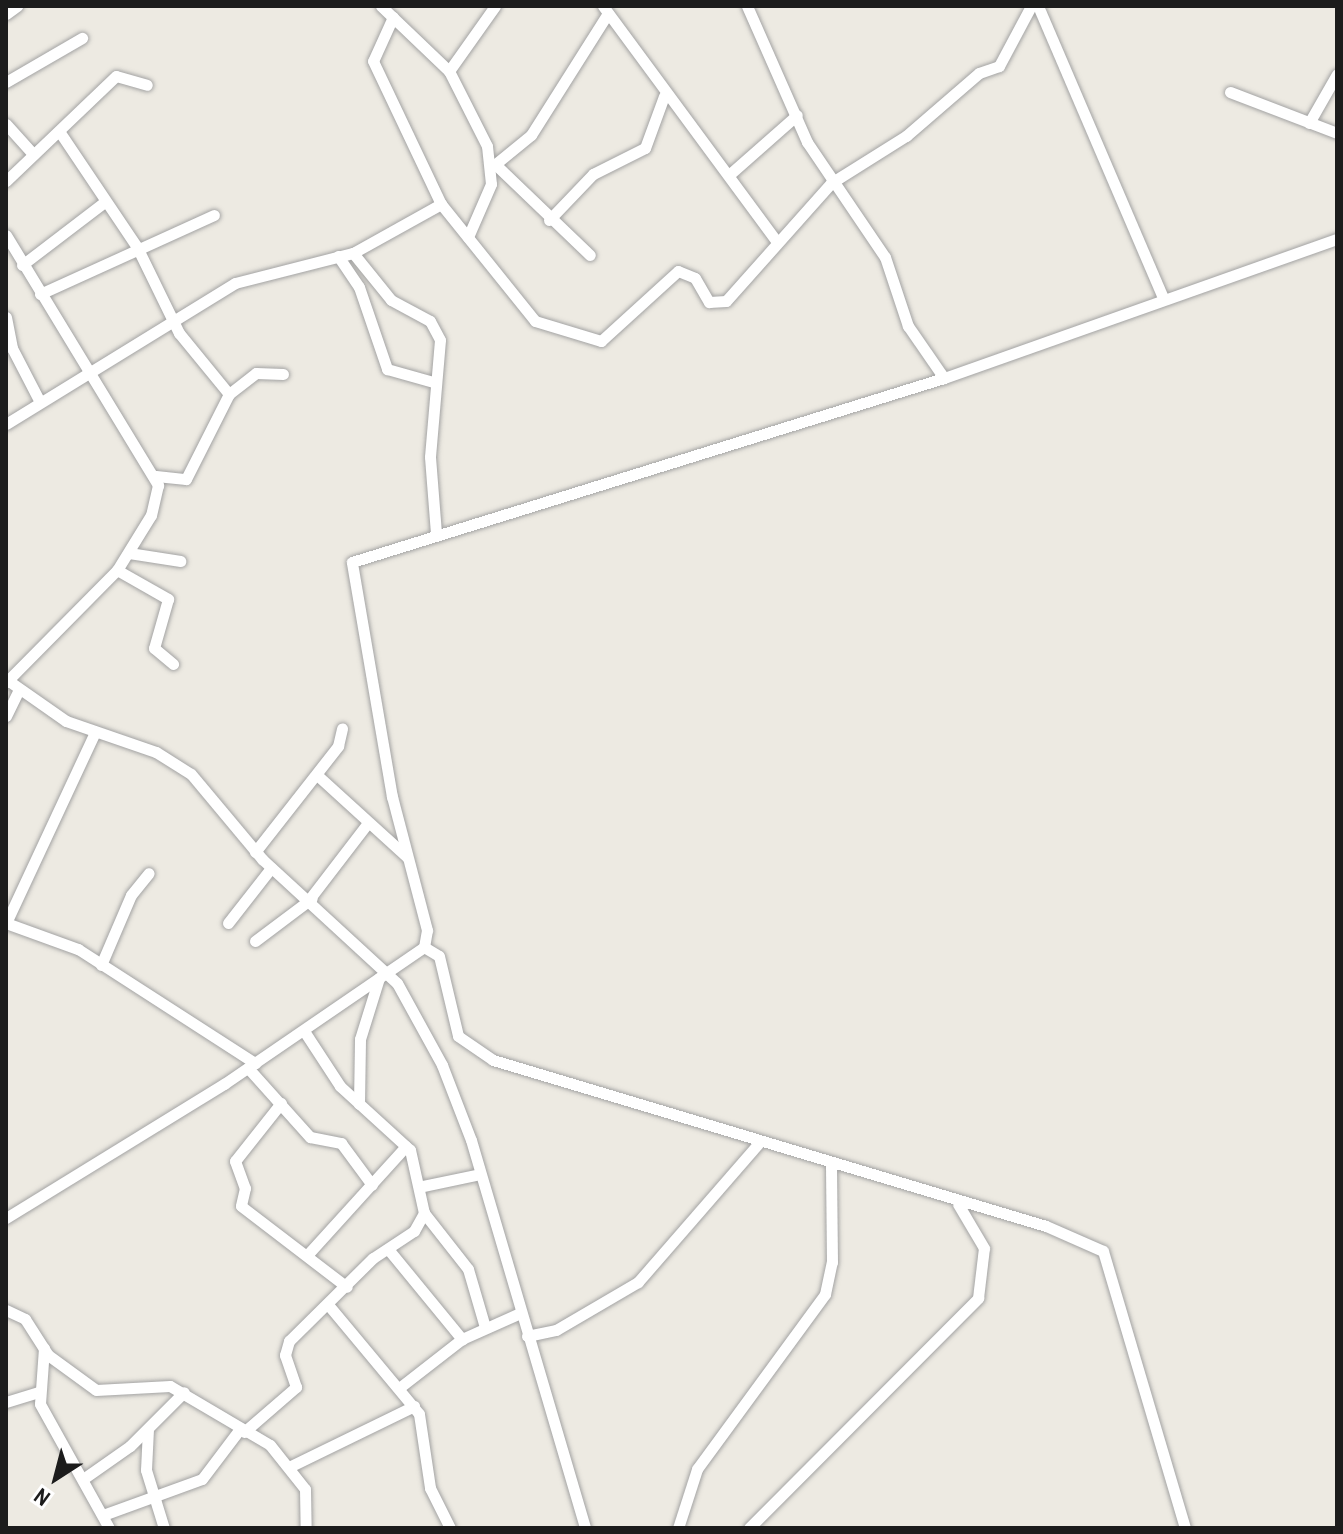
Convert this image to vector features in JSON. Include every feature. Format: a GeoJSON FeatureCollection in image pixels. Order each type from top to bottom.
{"type":"FeatureCollection","features":[{"type":"Feature","properties":{"kind":"street"},"geometry":{"type":"LineString","coordinates":[[6,14],[17,6]]}},
{"type":"Feature","properties":{"kind":"street"},"geometry":{"type":"LineString","coordinates":[[381,6],[449,71],[494,166],[590,255]]}},
{"type":"Feature","properties":{"kind":"street"},"geometry":{"type":"LineString","coordinates":[[449,71],[495,6]]}},
{"type":"Feature","properties":{"kind":"street"},"geometry":{"type":"LineString","coordinates":[[747,6],[831,183],[885,257],[908,326],[944,378]]}},
{"type":"Feature","properties":{"kind":"street"},"geometry":{"type":"LineString","coordinates":[[393,17],[373,61],[441,204],[535,321],[601,341],[678,271],[695,278],[709,302],[726,301],[831,183],[906,136],[979,73],[999,66],[1031,6]]}},
{"type":"Feature","properties":{"kind":"street"},"geometry":{"type":"LineString","coordinates":[[1038,6],[1163,298]]}},
{"type":"Feature","properties":{"kind":"street"},"geometry":{"type":"LineString","coordinates":[[468,237],[494,166],[531,135],[605,10],[664,96],[730,174],[777,242]]}},
{"type":"Feature","properties":{"kind":"street"},"geometry":{"type":"LineString","coordinates":[[6,82],[82,38]]}},
{"type":"Feature","properties":{"kind":"street"},"geometry":{"type":"LineString","coordinates":[[1309,123],[1337,74]]}},
{"type":"Feature","properties":{"kind":"street"},"geometry":{"type":"LineString","coordinates":[[6,181],[33,154],[61,134],[118,75],[147,85]]}},
{"type":"Feature","properties":{"kind":"street"},"geometry":{"type":"LineString","coordinates":[[1230,92],[1337,133]]}},
{"type":"Feature","properties":{"kind":"street"},"geometry":{"type":"LineString","coordinates":[[549,220],[593,174],[645,148],[664,96]]}},
{"type":"Feature","properties":{"kind":"street"},"geometry":{"type":"LineString","coordinates":[[730,174],[797,115]]}},
{"type":"Feature","properties":{"kind":"street"},"geometry":{"type":"LineString","coordinates":[[6,124],[33,154]]}},
{"type":"Feature","properties":{"kind":"street"},"geometry":{"type":"LineString","coordinates":[[61,134],[103,203],[137,247],[174,320],[229,394]]}},
{"type":"Feature","properties":{"kind":"street"},"geometry":{"type":"LineString","coordinates":[[15,260],[103,203]]}},
{"type":"Feature","properties":{"kind":"street"},"geometry":{"type":"LineString","coordinates":[[7,420],[235,283],[353,253],[441,204]]}},
{"type":"Feature","properties":{"kind":"street"},"geometry":{"type":"LineString","coordinates":[[40,294],[137,247],[214,215]]}},
{"type":"Feature","properties":{"kind":"street"},"geometry":{"type":"LineString","coordinates":[[6,235],[15,260],[93,370],[156,476],[155,506],[117,570],[6,681],[94,734],[156,752],[191,774],[255,852],[311,898],[384,975],[442,1065],[480,1174],[585,1528]]}},
{"type":"Feature","properties":{"kind":"street"},"geometry":{"type":"LineString","coordinates":[[6,1218],[252,1066],[424,947],[427,930],[407,858],[348,572],[358,557],[944,378],[1337,239]]}},
{"type":"Feature","properties":{"kind":"street"},"geometry":{"type":"LineString","coordinates":[[353,253],[391,300],[436,327],[440,350],[433,382],[436,534]]}},
{"type":"Feature","properties":{"kind":"street"},"geometry":{"type":"LineString","coordinates":[[338,256],[359,287],[387,369],[433,382]]}},
{"type":"Feature","properties":{"kind":"street"},"geometry":{"type":"LineString","coordinates":[[6,317],[12,348],[40,402]]}},
{"type":"Feature","properties":{"kind":"street"},"geometry":{"type":"LineString","coordinates":[[156,476],[186,479],[229,394],[256,373],[283,374]]}},
{"type":"Feature","properties":{"kind":"street"},"geometry":{"type":"LineString","coordinates":[[129,553],[180,561]]}},
{"type":"Feature","properties":{"kind":"street"},"geometry":{"type":"LineString","coordinates":[[117,570],[165,594],[154,648],[173,664]]}},
{"type":"Feature","properties":{"kind":"street"},"geometry":{"type":"LineString","coordinates":[[6,716],[19,689]]}},
{"type":"Feature","properties":{"kind":"street"},"geometry":{"type":"LineString","coordinates":[[255,852],[317,775],[342,728]]}},
{"type":"Feature","properties":{"kind":"street"},"geometry":{"type":"LineString","coordinates":[[94,734],[6,923],[101,965],[252,1066],[312,1139],[341,1143],[372,1185]]}},
{"type":"Feature","properties":{"kind":"street"},"geometry":{"type":"LineString","coordinates":[[317,775],[407,858]]}},
{"type":"Feature","properties":{"kind":"street"},"geometry":{"type":"LineString","coordinates":[[255,941],[311,898],[367,824]]}},
{"type":"Feature","properties":{"kind":"street"},"geometry":{"type":"LineString","coordinates":[[228,923],[271,868]]}},
{"type":"Feature","properties":{"kind":"street"},"geometry":{"type":"LineString","coordinates":[[101,965],[131,895],[149,873]]}},
{"type":"Feature","properties":{"kind":"street"},"geometry":{"type":"LineString","coordinates":[[424,947],[439,956],[458,1036],[478,1052],[758,1144],[958,1204],[1046,1226],[1111,1259],[1185,1528]]}},
{"type":"Feature","properties":{"kind":"street"},"geometry":{"type":"LineString","coordinates":[[359,1104],[360,1039],[384,975]]}},
{"type":"Feature","properties":{"kind":"street"},"geometry":{"type":"LineString","coordinates":[[103,1515],[154,1493],[202,1479],[241,1431],[295,1390],[285,1348],[388,1249],[414,1231],[424,1213],[423,1186],[406,1146],[359,1104],[304,1031]]}},
{"type":"Feature","properties":{"kind":"street"},"geometry":{"type":"LineString","coordinates":[[281,1103],[235,1161],[245,1188],[241,1206],[309,1253],[347,1287]]}},
{"type":"Feature","properties":{"kind":"street"},"geometry":{"type":"LineString","coordinates":[[527,1336],[556,1330],[638,1282],[758,1144]]}},
{"type":"Feature","properties":{"kind":"street"},"geometry":{"type":"LineString","coordinates":[[309,1253],[406,1146]]}},
{"type":"Feature","properties":{"kind":"street"},"geometry":{"type":"LineString","coordinates":[[678,1528],[697,1469],[825,1294],[832,1262],[831,1166]]}},
{"type":"Feature","properties":{"kind":"street"},"geometry":{"type":"LineString","coordinates":[[423,1186],[480,1174]]}},
{"type":"Feature","properties":{"kind":"street"},"geometry":{"type":"LineString","coordinates":[[749,1528],[978,1298],[984,1248],[958,1204]]}},
{"type":"Feature","properties":{"kind":"street"},"geometry":{"type":"LineString","coordinates":[[424,1213],[468,1269],[485,1327]]}},
{"type":"Feature","properties":{"kind":"street"},"geometry":{"type":"LineString","coordinates":[[388,1249],[462,1339]]}},
{"type":"Feature","properties":{"kind":"street"},"geometry":{"type":"LineString","coordinates":[[330,1307],[348,1338],[414,1406],[430,1456],[433,1498],[450,1528]]}},
{"type":"Feature","properties":{"kind":"street"},"geometry":{"type":"LineString","coordinates":[[6,1310],[32,1325],[44,1348],[96,1390],[157,1384],[184,1392],[291,1466],[308,1500],[306,1528]]}},
{"type":"Feature","properties":{"kind":"street"},"geometry":{"type":"LineString","coordinates":[[399,1388],[462,1339],[520,1313]]}},
{"type":"Feature","properties":{"kind":"street"},"geometry":{"type":"LineString","coordinates":[[44,1348],[38,1392],[53,1433],[83,1479],[109,1528]]}},
{"type":"Feature","properties":{"kind":"street"},"geometry":{"type":"LineString","coordinates":[[6,1402],[38,1392]]}},
{"type":"Feature","properties":{"kind":"street"},"geometry":{"type":"LineString","coordinates":[[83,1479],[148,1429],[184,1392]]}},
{"type":"Feature","properties":{"kind":"street"},"geometry":{"type":"LineString","coordinates":[[291,1466],[414,1406]]}},
{"type":"Feature","properties":{"kind":"street"},"geometry":{"type":"LineString","coordinates":[[148,1429],[146,1470],[164,1528]]}}]}
